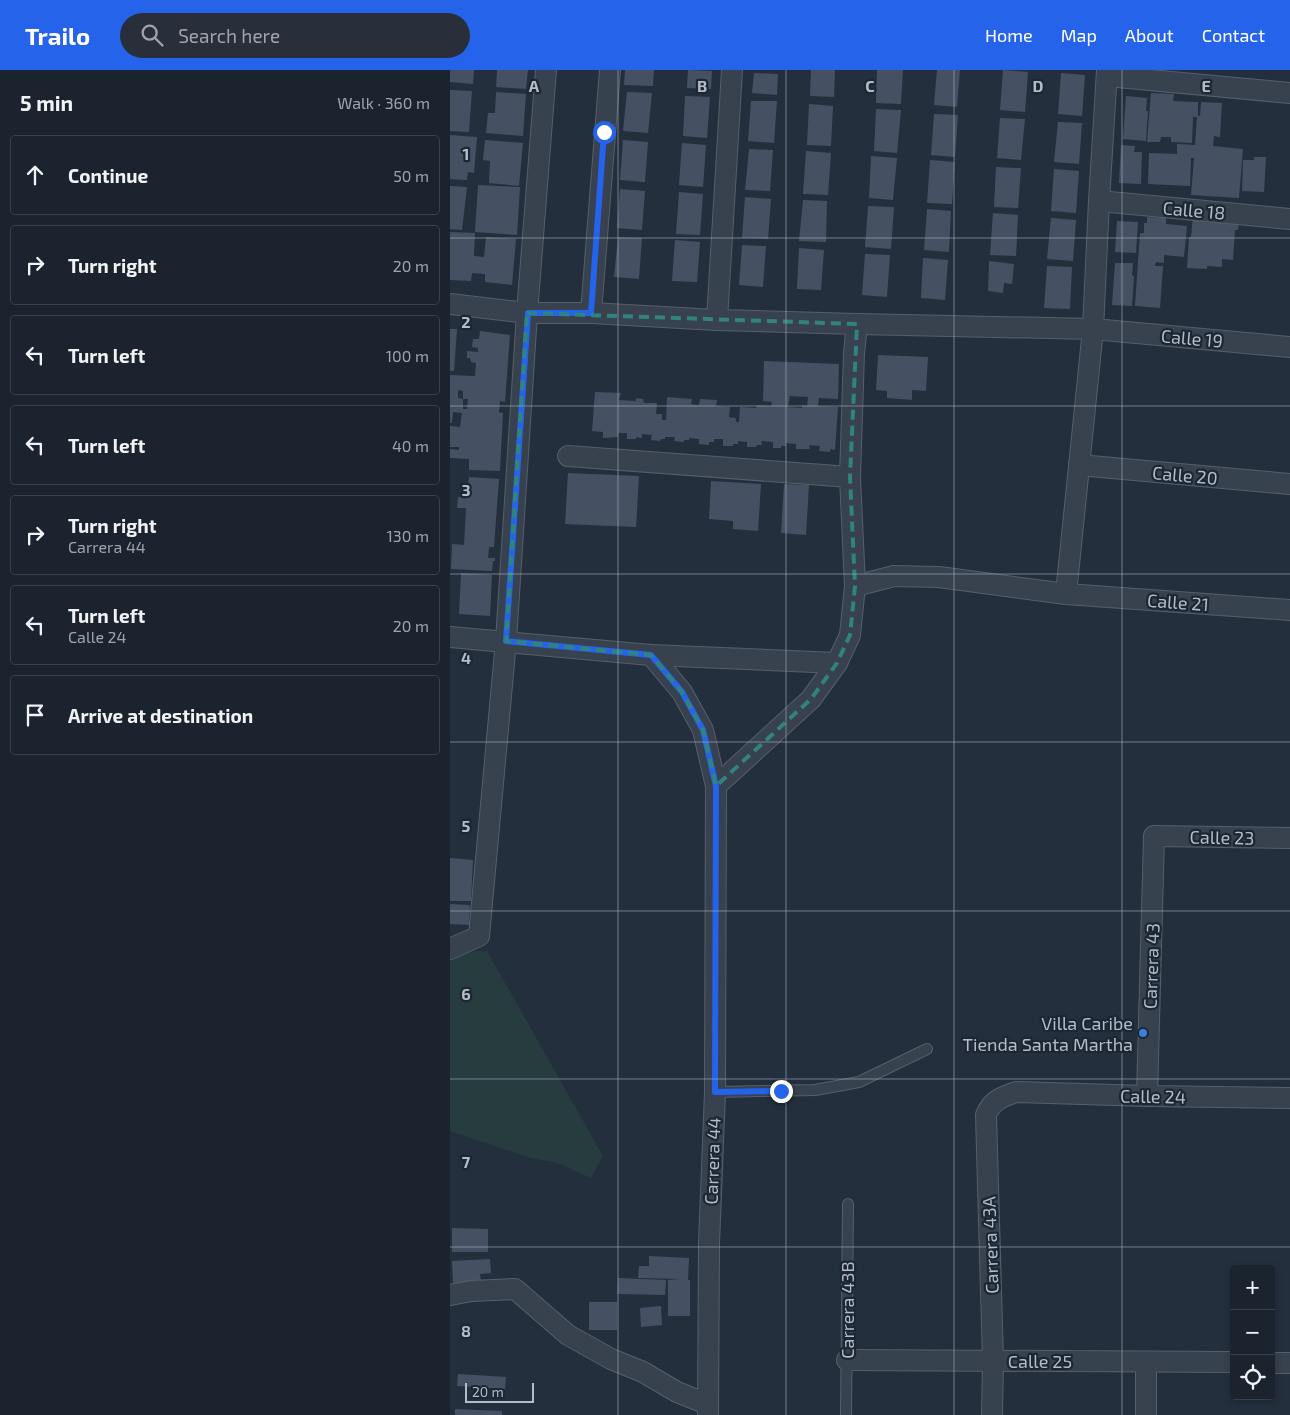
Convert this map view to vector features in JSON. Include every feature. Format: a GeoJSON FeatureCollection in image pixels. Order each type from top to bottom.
{"type":"FeatureCollection","features":[{"type":"Feature","properties":{"kind":"street"},"geometry":{"type":"LineString","coordinates":[[450,949],[479,936],[506,641],[546,70]]}},
{"type":"Feature","properties":{"kind":"street"},"geometry":{"type":"LineString","coordinates":[[591,313],[610,70]]}},
{"type":"Feature","properties":{"kind":"street"},"geometry":{"type":"LineString","coordinates":[[717,320],[732,70]]}},
{"type":"Feature","properties":{"kind":"street"},"geometry":{"type":"LineString","coordinates":[[1066,594],[1093,329],[1107,73],[1290,94]]}},
{"type":"Feature","properties":{"kind":"street","name":"Calle 18"},"geometry":{"type":"LineString","coordinates":[[1099,201],[1290,219]]}},
{"type":"Feature","properties":{"kind":"street","name":"Calle 19"},"geometry":{"type":"LineString","coordinates":[[450,304],[528,313],[591,313],[717,320],[1093,329],[1290,347]]}},
{"type":"Feature","properties":{"kind":"street"},"geometry":{"type":"LineString","coordinates":[[716,786],[811,699],[837,663],[850,635],[855,586],[850,477],[854,353],[857,324]]}},
{"type":"Feature","properties":{"kind":"street"},"geometry":{"type":"LineString","coordinates":[[568,456],[850,477]]}},
{"type":"Feature","properties":{"kind":"street","name":"Calle 20"},"geometry":{"type":"LineString","coordinates":[[1079,465],[1290,484]]}},
{"type":"Feature","properties":{"kind":"street","name":"Calle 21"},"geometry":{"type":"LineString","coordinates":[[855,586],[894,576],[939,576],[1066,594],[1290,610]]}},
{"type":"Feature","properties":{"kind":"street"},"geometry":{"type":"LineString","coordinates":[[450,637],[651,655],[837,663]]}},
{"type":"Feature","properties":{"kind":"street","name":"Carrera 44"},"geometry":{"type":"LineString","coordinates":[[651,655],[682,692],[703,730],[716,786],[715,1092],[709,1243],[707,1409]]}},
{"type":"Feature","properties":{"kind":"street","name":"Calle 23"},"geometry":{"type":"LineString","coordinates":[[1154,836],[1290,838]]}},
{"type":"Feature","properties":{"kind":"street","name":"Carrera 43"},"geometry":{"type":"LineString","coordinates":[[1147,1096],[1154,836]]}},
{"type":"Feature","properties":{"kind":"street","name":"Calle 24"},"geometry":{"type":"LineString","coordinates":[[1016,1092],[1290,1098]]}},
{"type":"Feature","properties":{"kind":"street","name":"Carrera 43A"},"geometry":{"type":"LineString","coordinates":[[992,1415],[993,1361],[986,1115],[990,1105],[1000,1098],[1016,1092]]}},
{"type":"Feature","properties":{"kind":"street"},"geometry":{"type":"LineString","coordinates":[[450,1295],[472,1291],[515,1288],[568,1335],[611,1359],[643,1372],[707,1409]]}},
{"type":"Feature","properties":{"kind":"street","name":"Calle 25"},"geometry":{"type":"LineString","coordinates":[[846,1360],[1230,1362]]}},
{"type":"Feature","properties":{"kind":"street"},"geometry":{"type":"LineString","coordinates":[[1146,1362],[1146,1415]]}},
{"type":"Feature","properties":{"kind":"street"},"geometry":{"type":"LineString","coordinates":[[1275,1363],[1290,1363]]}},
{"type":"Feature","properties":{"kind":"lane"},"geometry":{"type":"LineString","coordinates":[[715,1092],[815,1090],[859,1082],[927,1049]]}},
{"type":"Feature","properties":{"kind":"lane","name":"Carrera 43B"},"geometry":{"type":"LineString","coordinates":[[846,1415],[848,1204]]}},
{"type":"Feature","properties":{"kind":"highlighted area"},"geometry":{"type":"Polygon","coordinates":[[[527,313],[857,324],[850,477],[855,586],[850,635],[837,663],[811,699],[716,786],[703,730],[682,692],[651,655],[506,641],[527,313]]]}},
{"type":"Feature","properties":{"kind":"green space"},"geometry":{"type":"Polygon","coordinates":[[[476,951],[487,951],[603,1156],[591,1178],[557,1163],[531,1158],[450,1131],[450,958],[476,951]]]}},
{"type":"Feature","properties":{"kind":"building"},"geometry":{"type":"Polygon","coordinates":[[[450,70],[474,70],[473,84],[450,82],[450,70]]]}},
{"type":"Feature","properties":{"kind":"building"},"geometry":{"type":"Polygon","coordinates":[[[497,70],[528,70],[526,89],[496,87],[497,70]]]}},
{"type":"Feature","properties":{"kind":"building"},"geometry":{"type":"Polygon","coordinates":[[[625,70],[654,70],[653,86],[624,85],[625,70]]]}},
{"type":"Feature","properties":{"kind":"building"},"geometry":{"type":"Polygon","coordinates":[[[688,70],[712,71],[711,89],[687,88],[688,70]]]}},
{"type":"Feature","properties":{"kind":"building"},"geometry":{"type":"Polygon","coordinates":[[[811,70],[835,70],[834,97],[810,96],[811,70]]]}},
{"type":"Feature","properties":{"kind":"building"},"geometry":{"type":"Polygon","coordinates":[[[877,70],[903,70],[901,104],[876,103],[877,70]]]}},
{"type":"Feature","properties":{"kind":"building"},"geometry":{"type":"Polygon","coordinates":[[[937,70],[960,70],[957,107],[934,105],[937,70]]]}},
{"type":"Feature","properties":{"kind":"building"},"geometry":{"type":"Polygon","coordinates":[[[1003,70],[1028,72],[1025,112],[1000,110],[1003,70]]]}},
{"type":"Feature","properties":{"kind":"building"},"geometry":{"type":"Polygon","coordinates":[[[754,73],[778,74],[777,95],[752,93],[754,73]]]}},
{"type":"Feature","properties":{"kind":"building"},"geometry":{"type":"Polygon","coordinates":[[[1061,73],[1085,75],[1082,116],[1058,114],[1061,73]]]}},
{"type":"Feature","properties":{"kind":"building"},"geometry":{"type":"Polygon","coordinates":[[[450,90],[472,91],[469,132],[450,131],[450,90]]]}},
{"type":"Feature","properties":{"kind":"building"},"geometry":{"type":"Polygon","coordinates":[[[496,92],[526,94],[523,136],[486,133],[488,113],[495,113],[496,92]]]}},
{"type":"Feature","properties":{"kind":"building"},"geometry":{"type":"Polygon","coordinates":[[[627,92],[652,93],[648,133],[623,131],[627,92]]]}},
{"type":"Feature","properties":{"kind":"building"},"geometry":{"type":"Polygon","coordinates":[[[1151,93],[1174,94],[1173,101],[1198,102],[1198,115],[1200,116],[1201,102],[1222,103],[1220,137],[1214,136],[1213,146],[1243,149],[1239,198],[1191,195],[1194,158],[1191,158],[1190,186],[1148,184],[1149,153],[1177,154],[1177,144],[1195,145],[1197,117],[1193,117],[1192,143],[1171,142],[1171,137],[1161,137],[1160,142],[1147,142],[1151,93]]]}},
{"type":"Feature","properties":{"kind":"building"},"geometry":{"type":"Polygon","coordinates":[[[685,96],[710,97],[707,138],[683,136],[685,96]]]}},
{"type":"Feature","properties":{"kind":"building"},"geometry":{"type":"Polygon","coordinates":[[[1126,96],[1147,98],[1146,141],[1123,139],[1126,96]]]}},
{"type":"Feature","properties":{"kind":"building"},"geometry":{"type":"Polygon","coordinates":[[[751,101],[777,101],[774,143],[748,141],[751,101]]]}},
{"type":"Feature","properties":{"kind":"building"},"geometry":{"type":"Polygon","coordinates":[[[809,104],[833,106],[831,146],[807,145],[809,104]]]}},
{"type":"Feature","properties":{"kind":"building"},"geometry":{"type":"Polygon","coordinates":[[[876,109],[901,110],[897,153],[874,151],[876,109]]]}},
{"type":"Feature","properties":{"kind":"building"},"geometry":{"type":"Polygon","coordinates":[[[934,114],[958,115],[955,157],[931,155],[934,114]]]}},
{"type":"Feature","properties":{"kind":"building"},"geometry":{"type":"Polygon","coordinates":[[[1000,118],[1025,119],[1021,160],[997,158],[1000,118]]]}},
{"type":"Feature","properties":{"kind":"building"},"geometry":{"type":"Polygon","coordinates":[[[1058,122],[1082,123],[1079,164],[1054,162],[1058,122]]]}},
{"type":"Feature","properties":{"kind":"building"},"geometry":{"type":"Polygon","coordinates":[[[450,135],[477,137],[474,173],[468,172],[467,180],[450,179],[450,135]]]}},
{"type":"Feature","properties":{"kind":"building"},"geometry":{"type":"Polygon","coordinates":[[[485,140],[523,143],[519,186],[489,183],[490,161],[483,160],[485,140]]]}},
{"type":"Feature","properties":{"kind":"building"},"geometry":{"type":"Polygon","coordinates":[[[623,140],[648,142],[645,182],[620,180],[623,140]]]}},
{"type":"Feature","properties":{"kind":"building"},"geometry":{"type":"Polygon","coordinates":[[[682,143],[706,145],[703,187],[679,185],[682,143]]]}},
{"type":"Feature","properties":{"kind":"building"},"geometry":{"type":"Polygon","coordinates":[[[1121,145],[1135,146],[1134,152],[1142,152],[1141,184],[1119,183],[1121,145]]]}},
{"type":"Feature","properties":{"kind":"building"},"geometry":{"type":"Polygon","coordinates":[[[749,149],[773,150],[770,191],[745,190],[749,149]]]}},
{"type":"Feature","properties":{"kind":"building"},"geometry":{"type":"Polygon","coordinates":[[[806,151],[831,153],[828,195],[803,194],[806,151]]]}},
{"type":"Feature","properties":{"kind":"building"},"geometry":{"type":"Polygon","coordinates":[[[871,156],[897,158],[893,200],[869,198],[871,156]]]}},
{"type":"Feature","properties":{"kind":"building"},"geometry":{"type":"Polygon","coordinates":[[[1254,157],[1266,157],[1264,192],[1242,191],[1243,160],[1254,160],[1254,157]]]}},
{"type":"Feature","properties":{"kind":"building"},"geometry":{"type":"Polygon","coordinates":[[[930,160],[955,162],[952,204],[927,203],[930,160]]]}},
{"type":"Feature","properties":{"kind":"building"},"geometry":{"type":"Polygon","coordinates":[[[996,167],[1021,168],[1018,208],[994,207],[996,167]]]}},
{"type":"Feature","properties":{"kind":"building"},"geometry":{"type":"Polygon","coordinates":[[[1054,169],[1079,171],[1076,213],[1051,211],[1054,169]]]}},
{"type":"Feature","properties":{"kind":"building"},"geometry":{"type":"Polygon","coordinates":[[[478,185],[520,187],[517,235],[475,232],[478,185]]]}},
{"type":"Feature","properties":{"kind":"building"},"geometry":{"type":"Polygon","coordinates":[[[450,186],[467,187],[462,230],[450,229],[450,186]]]}},
{"type":"Feature","properties":{"kind":"building"},"geometry":{"type":"Polygon","coordinates":[[[620,189],[645,191],[642,230],[617,228],[620,189]]]}},
{"type":"Feature","properties":{"kind":"building"},"geometry":{"type":"Polygon","coordinates":[[[679,192],[703,194],[700,235],[676,234],[679,192]]]}},
{"type":"Feature","properties":{"kind":"building"},"geometry":{"type":"Polygon","coordinates":[[[745,197],[771,199],[768,239],[742,238],[745,197]]]}},
{"type":"Feature","properties":{"kind":"building"},"geometry":{"type":"Polygon","coordinates":[[[803,200],[827,201],[826,242],[799,241],[803,200]]]}},
{"type":"Feature","properties":{"kind":"building"},"geometry":{"type":"Polygon","coordinates":[[[868,206],[894,207],[891,249],[865,247],[868,206]]]}},
{"type":"Feature","properties":{"kind":"building"},"geometry":{"type":"Polygon","coordinates":[[[927,209],[951,211],[949,252],[924,250],[927,209]]]}},
{"type":"Feature","properties":{"kind":"building"},"geometry":{"type":"Polygon","coordinates":[[[993,213],[1018,215],[1016,256],[990,255],[993,213]]]}},
{"type":"Feature","properties":{"kind":"building"},"geometry":{"type":"Polygon","coordinates":[[[1193,216],[1239,221],[1238,230],[1235,230],[1233,260],[1222,259],[1222,267],[1207,266],[1207,269],[1187,268],[1189,237],[1191,237],[1193,216]]]}},
{"type":"Feature","properties":{"kind":"building"},"geometry":{"type":"Polygon","coordinates":[[[1147,217],[1166,218],[1166,224],[1187,226],[1184,257],[1164,255],[1164,263],[1156,262],[1155,266],[1163,266],[1160,308],[1135,306],[1140,233],[1144,233],[1144,223],[1147,223],[1147,217]]]}},
{"type":"Feature","properties":{"kind":"building"},"geometry":{"type":"Polygon","coordinates":[[[1051,218],[1076,220],[1073,261],[1047,259],[1051,218]]]}},
{"type":"Feature","properties":{"kind":"building"},"geometry":{"type":"Polygon","coordinates":[[[1117,221],[1138,222],[1136,253],[1115,252],[1117,221]]]}},
{"type":"Feature","properties":{"kind":"building"},"geometry":{"type":"Polygon","coordinates":[[[450,232],[475,233],[474,256],[484,257],[486,237],[516,239],[512,285],[485,282],[485,274],[472,273],[471,281],[450,280],[450,232]]]}},
{"type":"Feature","properties":{"kind":"building"},"geometry":{"type":"Polygon","coordinates":[[[618,237],[642,238],[639,279],[614,277],[618,237]]]}},
{"type":"Feature","properties":{"kind":"building"},"geometry":{"type":"Polygon","coordinates":[[[675,240],[700,242],[697,282],[672,281],[675,240]]]}},
{"type":"Feature","properties":{"kind":"building"},"geometry":{"type":"Polygon","coordinates":[[[742,245],[766,246],[763,287],[739,285],[742,245]]]}},
{"type":"Feature","properties":{"kind":"building"},"geometry":{"type":"Polygon","coordinates":[[[799,248],[824,250],[821,290],[797,289],[799,248]]]}},
{"type":"Feature","properties":{"kind":"building"},"geometry":{"type":"Polygon","coordinates":[[[865,254],[890,255],[887,297],[862,295],[865,254]]]}},
{"type":"Feature","properties":{"kind":"building"},"geometry":{"type":"Polygon","coordinates":[[[923,258],[948,260],[945,300],[921,298],[923,258]]]}},
{"type":"Feature","properties":{"kind":"building"},"geometry":{"type":"Polygon","coordinates":[[[989,261],[1014,264],[1012,284],[1004,283],[1003,293],[988,291],[989,261]]]}},
{"type":"Feature","properties":{"kind":"building"},"geometry":{"type":"Polygon","coordinates":[[[1115,263],[1133,263],[1132,306],[1112,305],[1115,263]]]}},
{"type":"Feature","properties":{"kind":"building"},"geometry":{"type":"Polygon","coordinates":[[[1047,266],[1072,267],[1070,309],[1044,308],[1047,266]]]}},
{"type":"Feature","properties":{"kind":"building"},"geometry":{"type":"Polygon","coordinates":[[[450,329],[457,329],[454,371],[450,371],[450,329]]]}},
{"type":"Feature","properties":{"kind":"building"},"geometry":{"type":"Polygon","coordinates":[[[480,331],[510,335],[505,402],[500,401],[499,412],[503,413],[500,471],[469,470],[469,459],[450,458],[450,449],[459,450],[459,447],[450,447],[450,426],[460,427],[462,413],[453,412],[452,423],[450,423],[450,375],[475,376],[476,363],[471,362],[470,358],[467,358],[467,351],[478,352],[478,348],[472,347],[473,339],[479,339],[480,331]],[[458,390],[458,398],[463,399],[463,391],[458,390]],[[463,399],[463,409],[467,409],[468,399],[463,399]]]}},
{"type":"Feature","properties":{"kind":"building"},"geometry":{"type":"Polygon","coordinates":[[[878,355],[928,357],[926,391],[912,390],[912,400],[887,398],[887,391],[876,390],[878,355]]]}},
{"type":"Feature","properties":{"kind":"building"},"geometry":{"type":"Polygon","coordinates":[[[764,361],[839,364],[838,399],[819,398],[818,406],[838,407],[835,450],[830,449],[830,452],[819,451],[820,446],[809,445],[810,449],[796,449],[796,444],[786,443],[786,446],[781,446],[781,448],[773,448],[773,442],[761,441],[762,445],[757,445],[756,447],[747,447],[747,442],[738,441],[738,444],[733,444],[733,446],[723,446],[723,439],[714,439],[714,442],[709,442],[709,445],[699,444],[699,439],[689,438],[689,440],[684,440],[684,442],[674,441],[675,437],[665,437],[665,439],[660,441],[651,440],[652,435],[642,434],[642,438],[627,439],[627,433],[618,433],[618,437],[603,438],[603,432],[592,431],[595,392],[621,393],[619,400],[636,401],[636,398],[643,399],[644,403],[657,403],[656,414],[662,414],[662,420],[666,420],[667,397],[692,399],[691,404],[699,405],[700,399],[717,400],[716,406],[730,407],[729,417],[736,418],[736,422],[739,422],[740,407],[756,408],[757,405],[771,406],[772,402],[763,401],[764,361]],[[790,396],[788,407],[802,408],[802,405],[807,406],[808,397],[790,396]]]}},
{"type":"Feature","properties":{"kind":"building"},"geometry":{"type":"Polygon","coordinates":[[[568,473],[639,476],[636,527],[565,524],[568,473]]]}},
{"type":"Feature","properties":{"kind":"building"},"geometry":{"type":"Polygon","coordinates":[[[469,477],[499,479],[494,547],[489,547],[488,558],[495,558],[492,571],[451,569],[452,544],[464,545],[466,508],[457,508],[458,497],[461,497],[462,484],[468,484],[469,477]]]}},
{"type":"Feature","properties":{"kind":"building"},"geometry":{"type":"Polygon","coordinates":[[[711,481],[761,484],[758,531],[733,529],[733,521],[709,519],[711,481]]]}},
{"type":"Feature","properties":{"kind":"building"},"geometry":{"type":"Polygon","coordinates":[[[784,484],[809,485],[806,535],[781,533],[784,484]]]}},
{"type":"Feature","properties":{"kind":"building"},"geometry":{"type":"Polygon","coordinates":[[[461,573],[492,575],[490,616],[459,614],[461,573]]]}},
{"type":"Feature","properties":{"kind":"building"},"geometry":{"type":"Polygon","coordinates":[[[450,858],[473,860],[471,901],[450,901],[450,858]]]}},
{"type":"Feature","properties":{"kind":"building"},"geometry":{"type":"Polygon","coordinates":[[[450,904],[470,905],[469,925],[450,924],[450,904]]]}},
{"type":"Feature","properties":{"kind":"building"},"geometry":{"type":"Polygon","coordinates":[[[452,1228],[488,1229],[488,1252],[452,1252],[452,1228]]]}},
{"type":"Feature","properties":{"kind":"building"},"geometry":{"type":"Polygon","coordinates":[[[649,1256],[689,1258],[690,1316],[668,1316],[668,1280],[679,1279],[638,1278],[639,1266],[649,1266],[649,1256]]]}},
{"type":"Feature","properties":{"kind":"building"},"geometry":{"type":"Polygon","coordinates":[[[490,1259],[491,1273],[480,1274],[481,1281],[453,1283],[452,1261],[490,1259]]]}},
{"type":"Feature","properties":{"kind":"building"},"geometry":{"type":"Polygon","coordinates":[[[618,1278],[666,1280],[665,1295],[617,1294],[618,1278]]]}},
{"type":"Feature","properties":{"kind":"building"},"geometry":{"type":"Polygon","coordinates":[[[589,1302],[617,1302],[617,1330],[589,1330],[589,1302]]]}},
{"type":"Feature","properties":{"kind":"building"},"geometry":{"type":"Polygon","coordinates":[[[661,1306],[662,1325],[641,1327],[640,1308],[661,1306]]]}},
{"type":"Feature","properties":{"kind":"building"},"geometry":{"type":"Polygon","coordinates":[[[458,1374],[506,1377],[505,1389],[457,1386],[458,1374]]]}},
{"type":"Feature","properties":{"kind":"building"},"geometry":{"type":"Polygon","coordinates":[[[455,1409],[502,1411],[502,1415],[455,1415],[455,1409]]]}},
{"type":"Feature","properties":{"kind":"place","name":"Villa Caribe Tienda Santa Martha"},"geometry":{"type":"Point","coordinates":[1143,1033]}},
{"type":"Feature","properties":{"kind":"route"},"geometry":{"type":"LineString","coordinates":[[604,132],[591,313],[528,313],[506,641],[651,655],[682,692],[703,730],[716,786],[715,1092],[781,1091]]}}]}
